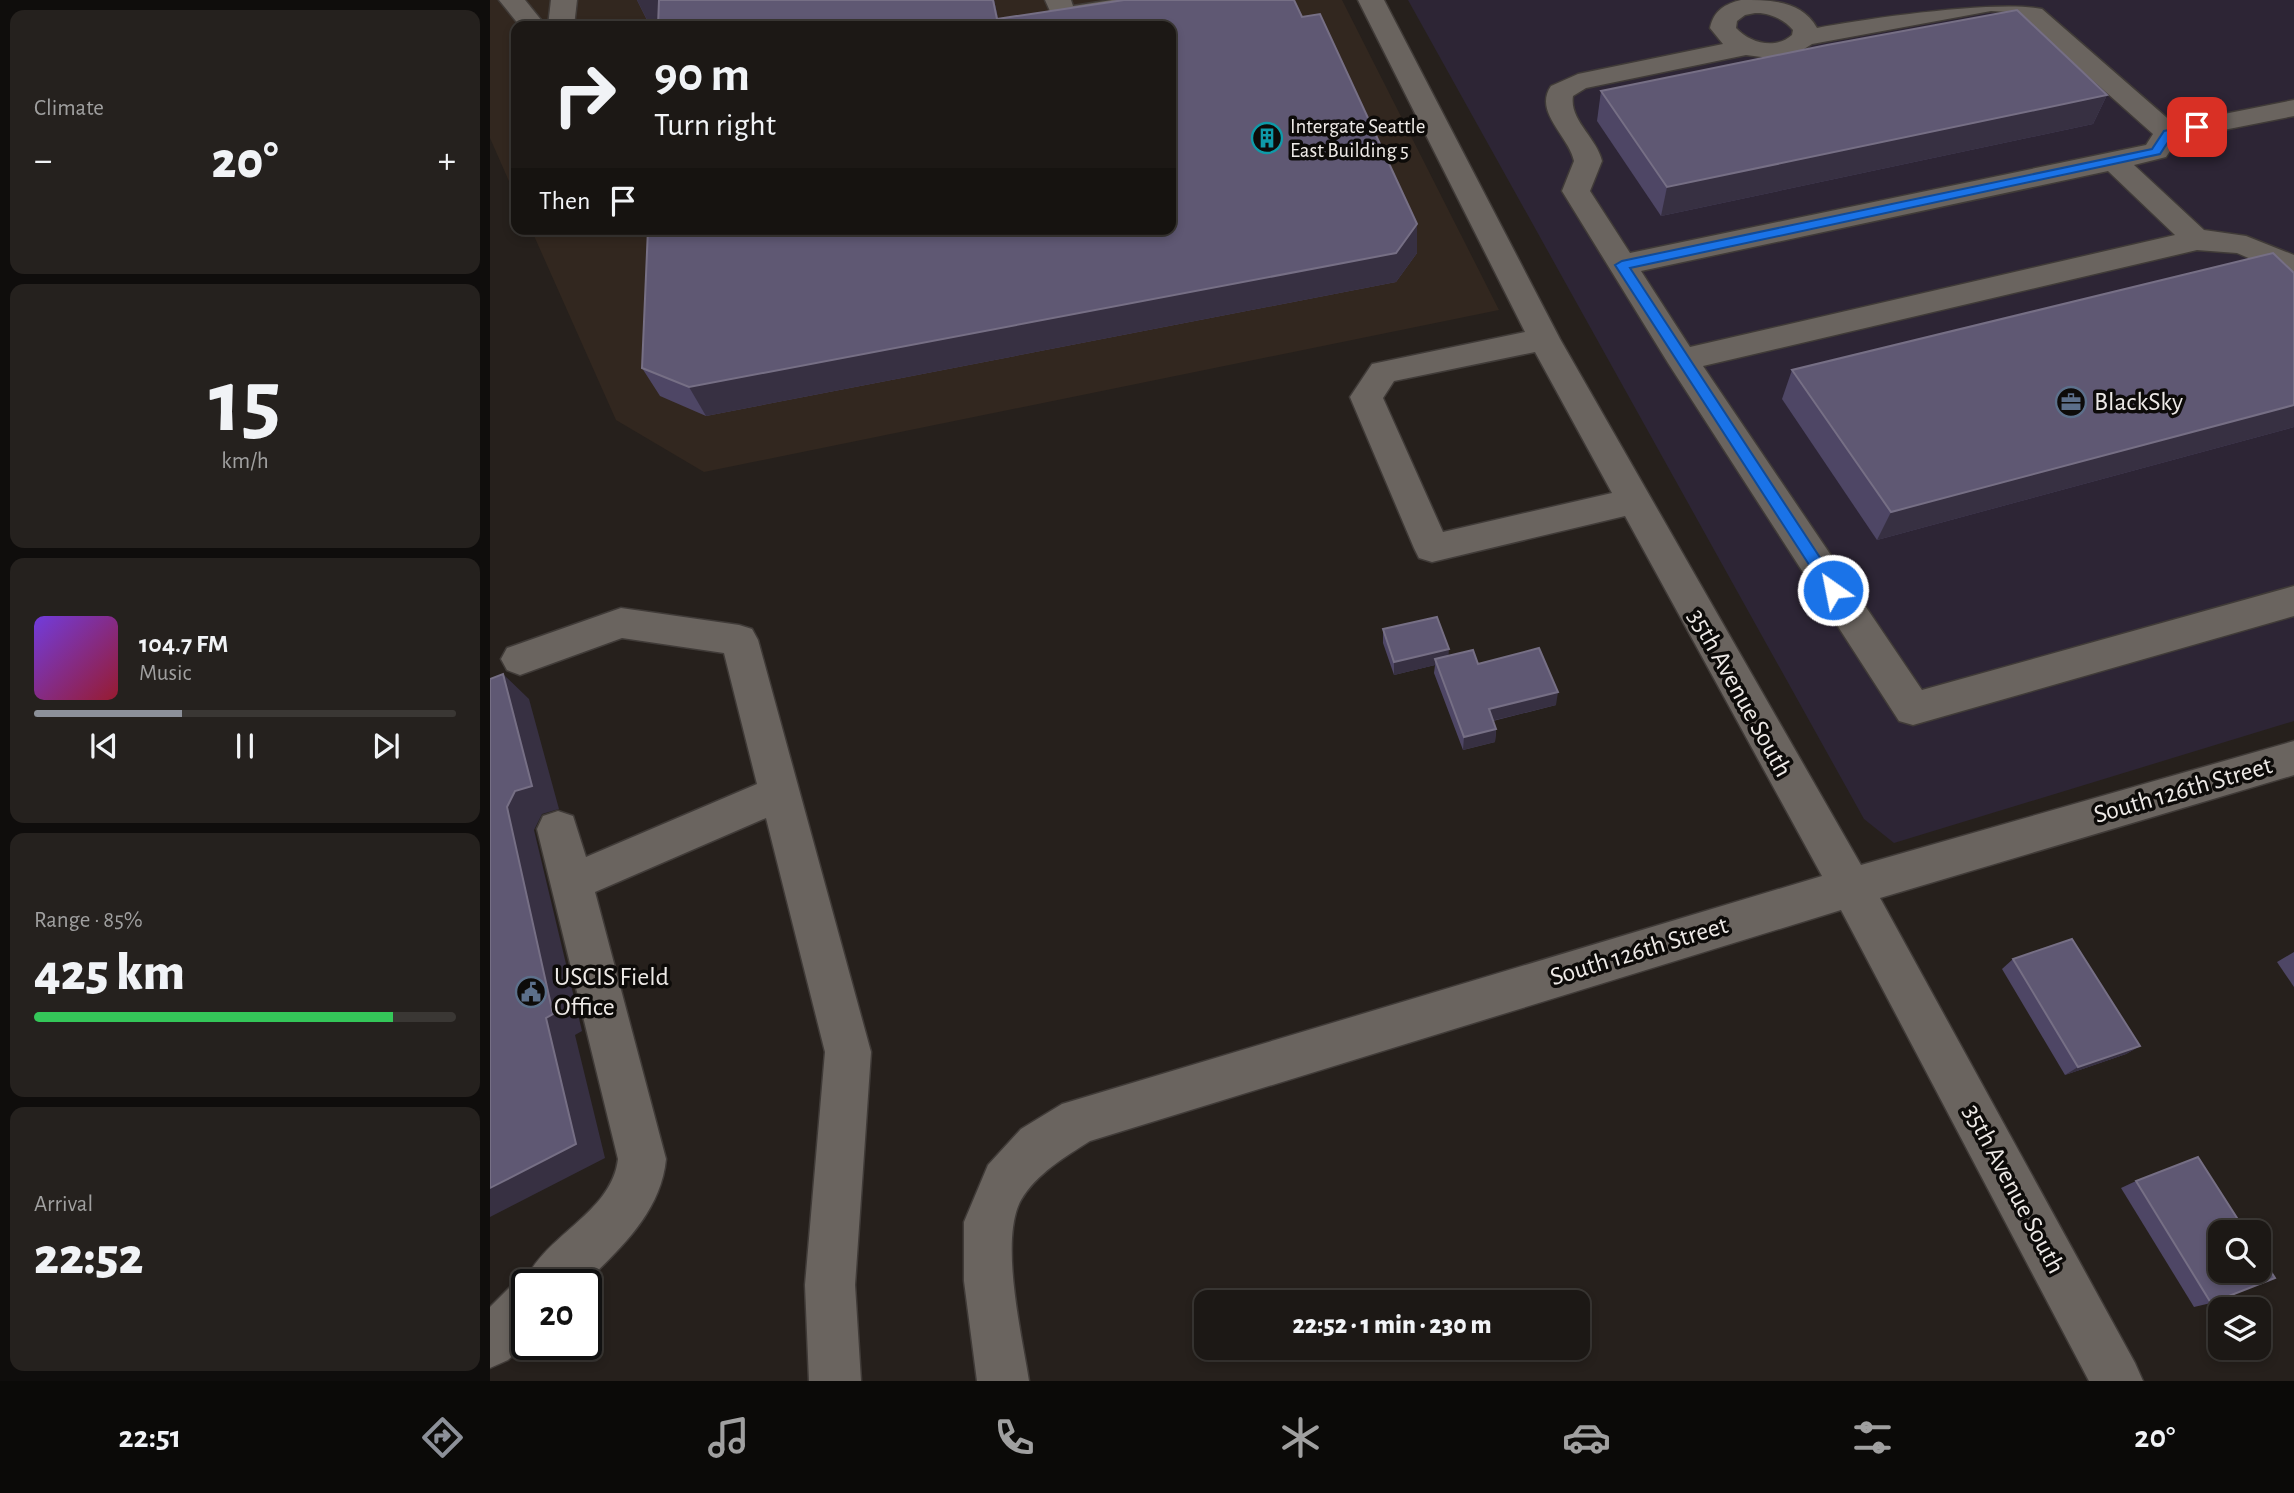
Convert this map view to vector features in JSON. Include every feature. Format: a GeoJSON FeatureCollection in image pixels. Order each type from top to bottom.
{"type":"FeatureCollection","features":[{"type":"Feature","properties":{"kind":"street"},"geometry":{"type":"LineString","coordinates":[[512,0],[529,21]]}},
{"type":"Feature","properties":{"kind":"street"},"geometry":{"type":"LineString","coordinates":[[562,21],[564,0]]}},
{"type":"Feature","properties":{"kind":"street"},"geometry":{"type":"LineString","coordinates":[[1061,7],[1163,0]]}},
{"type":"Feature","properties":{"kind":"street","name":"35th Avenue South"},"geometry":{"type":"LineString","coordinates":[[1371,0],[1544,340],[1851,887],[2118,1381]]}},
{"type":"Feature","properties":{"kind":"street"},"geometry":{"type":"LineString","coordinates":[[1803,38],[1805,31],[1802,24],[1786,11],[1745,3],[1728,14],[1723,28],[1735,42],[1747,47],[1774,51],[1786,49],[1803,38],[1991,3],[2011,5],[2033,14],[2168,133]]}},
{"type":"Feature","properties":{"kind":"street"},"geometry":{"type":"LineString","coordinates":[[1747,47],[1577,82],[1560,92],[1559,107],[1587,156],[1586,172],[1576,191],[1683,360],[1913,709],[2294,601]]}},
{"type":"Feature","properties":{"kind":"street"},"geometry":{"type":"LineString","coordinates":[[1622,265],[2114,162],[2156,151],[2168,133],[2294,107]]}},
{"type":"Feature","properties":{"kind":"street"},"geometry":{"type":"LineString","coordinates":[[2114,162],[2197,240]]}},
{"type":"Feature","properties":{"kind":"street"},"geometry":{"type":"LineString","coordinates":[[1683,360],[2197,240],[2234,242],[2261,250],[2294,268]]}},
{"type":"Feature","properties":{"kind":"street"},"geometry":{"type":"LineString","coordinates":[[1544,340],[1383,372],[1366,397],[1432,548],[1633,501]]}},
{"type":"Feature","properties":{"kind":"street"},"geometry":{"type":"LineString","coordinates":[[520,659],[621,623],[739,640],[848,1052],[830,1285],[835,1381]]}},
{"type":"Feature","properties":{"kind":"street","name":"South 126th Street"},"geometry":{"type":"LineString","coordinates":[[1003,1381],[989,1281],[988,1222],[1005,1182],[1038,1146],[1079,1121],[1851,887],[2294,758]]}},
{"type":"Feature","properties":{"kind":"street"},"geometry":{"type":"LineString","coordinates":[[596,873],[779,793]]}},
{"type":"Feature","properties":{"kind":"street"},"geometry":{"type":"LineString","coordinates":[[558,829],[642,1159],[640,1180],[611,1224],[564,1269]]}},
{"type":"Feature","properties":{"kind":"street"},"geometry":{"type":"LineString","coordinates":[[490,1342],[511,1322]]}},
{"type":"Feature","properties":{"kind":"shaded area"},"geometry":{"type":"Polygon","coordinates":[[[490,0],[1342,0],[1499,310],[704,472],[616,420],[534,235],[1176,235],[1176,21],[511,21],[511,186],[490,138],[490,0]]]}},
{"type":"Feature","properties":{"kind":"shaded area"},"geometry":{"type":"Polygon","coordinates":[[[1408,0],[2294,0],[2294,721],[1894,843],[1864,819],[1408,0]]]}},
{"type":"Feature","properties":{"kind":"building","name":"Intergate Seattle East Building 5"},"geometry":{"type":"Polygon","coordinates":[[[659,0],[993,0],[997,19],[1124,0],[1294,0],[1302,17],[1320,14],[1417,224],[1396,253],[689,387],[642,368],[648,235],[1176,235],[1176,21],[658,21],[659,0]]]}},
{"type":"Feature","properties":{"kind":"building"},"geometry":{"type":"Polygon","coordinates":[[[2017,10],[2107,95],[1667,187],[1601,91],[1827,45],[2017,10]]]}},
{"type":"Feature","properties":{"kind":"building"},"geometry":{"type":"Polygon","coordinates":[[[2273,253],[2294,273],[2294,405],[1891,512],[1792,370],[2273,253]]]}},
{"type":"Feature","properties":{"kind":"building"},"geometry":{"type":"Polygon","coordinates":[[[1437,617],[1449,649],[1394,662],[1383,629],[1437,617]]]}},
{"type":"Feature","properties":{"kind":"building"},"geometry":{"type":"Polygon","coordinates":[[[1539,648],[1558,692],[1489,709],[1496,729],[1464,737],[1435,659],[1473,650],[1478,664],[1539,648]]]}},
{"type":"Feature","properties":{"kind":"building","name":"USCIS Field Office"},"geometry":{"type":"Polygon","coordinates":[[[503,674],[532,786],[515,791],[507,807],[553,1014],[546,1018],[576,1144],[490,1188],[490,679],[503,674]]]}},
{"type":"Feature","properties":{"kind":"building"},"geometry":{"type":"Polygon","coordinates":[[[2072,939],[2140,1046],[2078,1067],[2013,959],[2072,939]]]}},
{"type":"Feature","properties":{"kind":"building"},"geometry":{"type":"Polygon","coordinates":[[[2198,1157],[2238,1220],[2208,1220],[2208,1283],[2262,1283],[2226,1297],[2208,1298],[2136,1181],[2198,1157]]]}},
{"type":"Feature","properties":{"kind":"place","name":"Intergate Seattle East Building 5"},"geometry":{"type":"Point","coordinates":[1267,138]}},
{"type":"Feature","properties":{"kind":"place","name":"BlackSky"},"geometry":{"type":"Point","coordinates":[2071,402]}},
{"type":"Feature","properties":{"kind":"place","name":"USCIS Field Office"},"geometry":{"type":"Point","coordinates":[531,992]}},
{"type":"Feature","properties":{"kind":"route"},"geometry":{"type":"LineString","coordinates":[[1833,590],[1622,265],[2114,162],[2156,151],[2168,133],[2197,127]]}}]}
